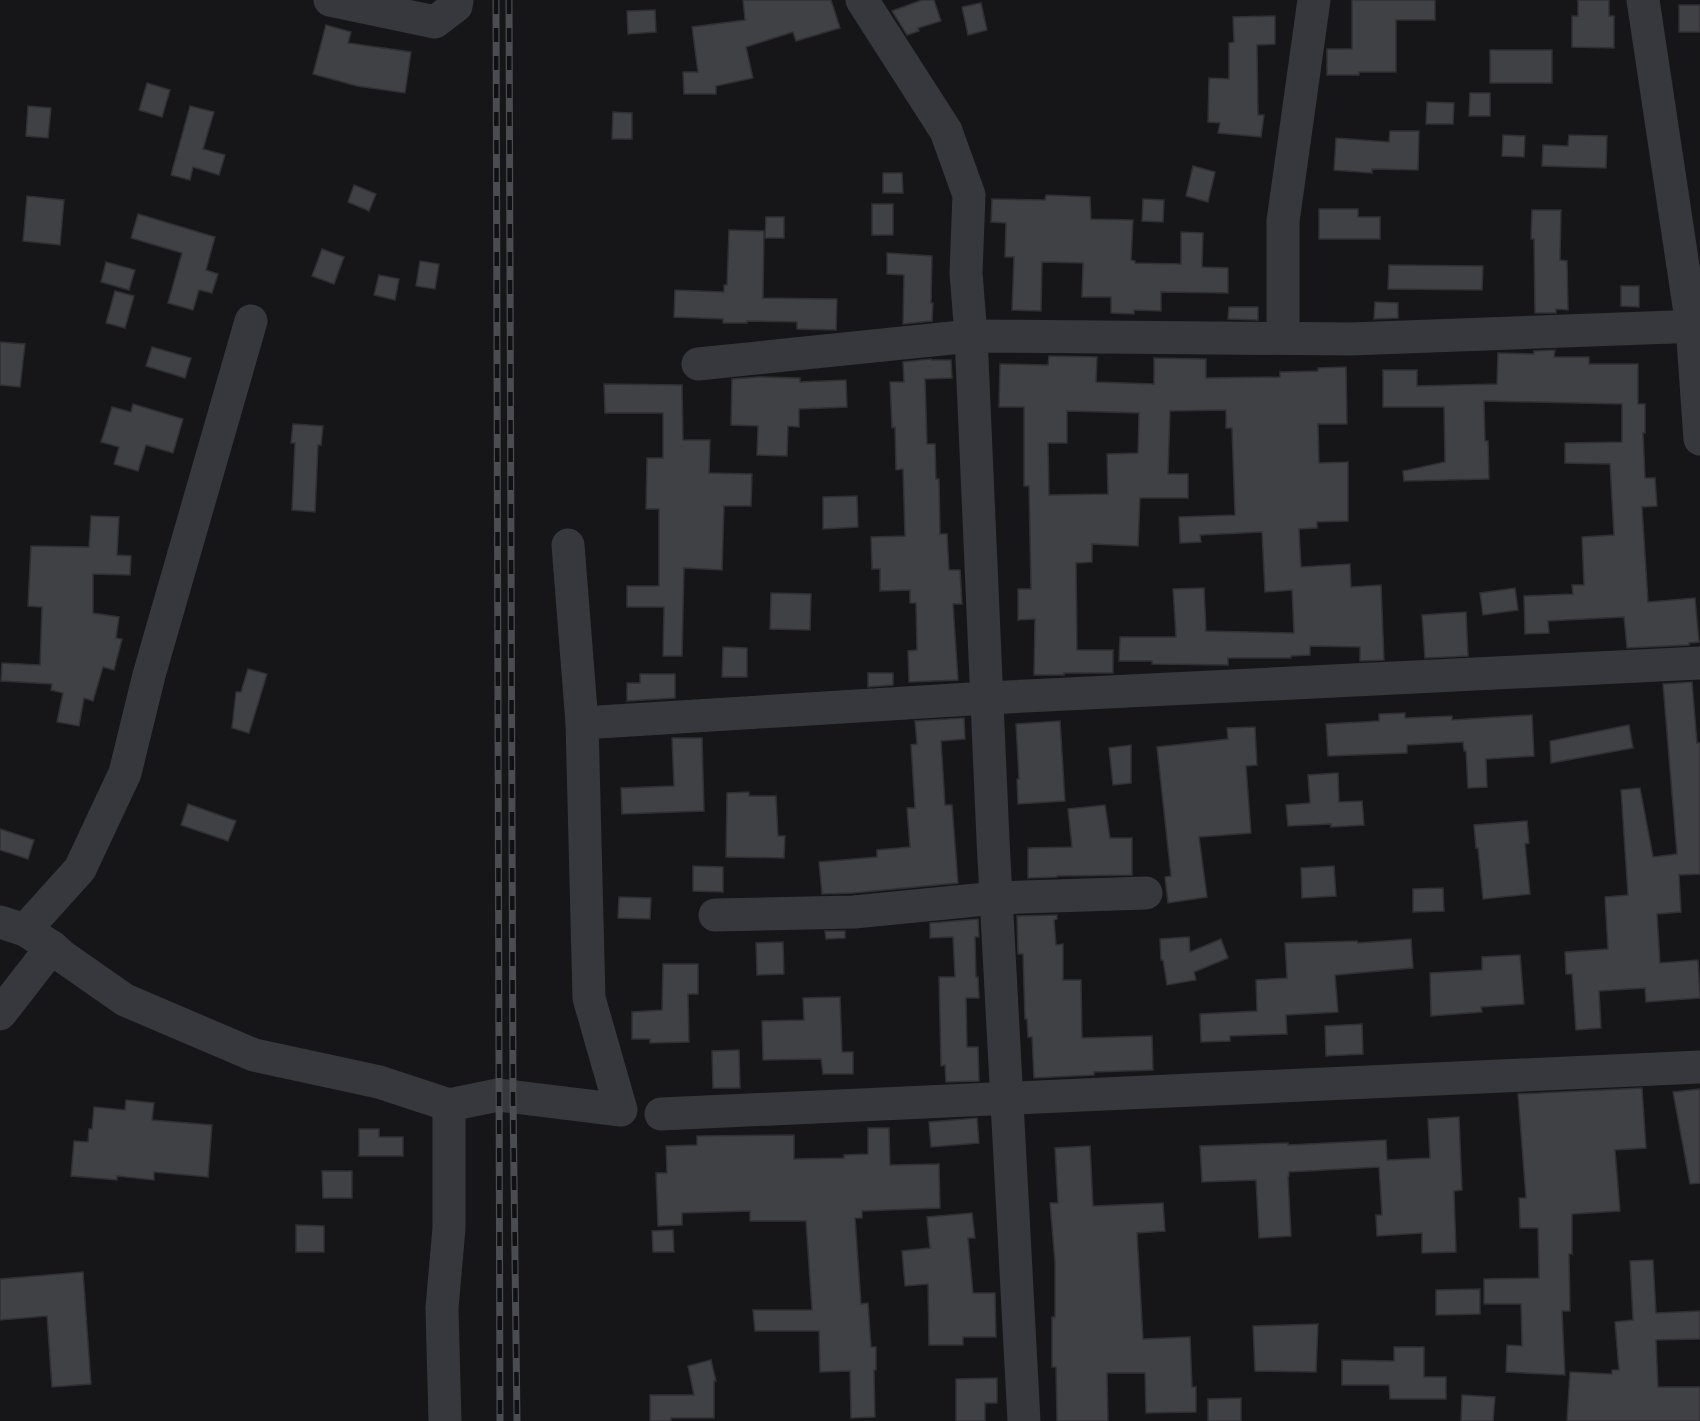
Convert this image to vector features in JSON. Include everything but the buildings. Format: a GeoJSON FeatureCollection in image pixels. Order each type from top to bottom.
{"type":"FeatureCollection","features":[{"type":"Feature","properties":{"kind":"street"},"geometry":{"type":"LineString","coordinates":[[330,0],[435,22],[456,6],[457,0]]}},
{"type":"Feature","properties":{"kind":"street"},"geometry":{"type":"LineString","coordinates":[[862,0],[946,130],[969,195],[966,273],[971,336],[996,898],[1024,1421]]}},
{"type":"Feature","properties":{"kind":"street"},"geometry":{"type":"LineString","coordinates":[[1283,338],[1283,221],[1314,0]]}},
{"type":"Feature","properties":{"kind":"street"},"geometry":{"type":"LineString","coordinates":[[1643,0],[1696,326],[1700,439]]}},
{"type":"Feature","properties":{"kind":"street"},"geometry":{"type":"LineString","coordinates":[[251,321],[149,675],[125,773],[80,869],[12,926],[52,947],[125,1000],[254,1055],[378,1082],[449,1105],[498,1095],[621,1110],[589,998],[582,723],[568,545]]}},
{"type":"Feature","properties":{"kind":"street"},"geometry":{"type":"LineString","coordinates":[[698,364],[971,336],[1350,339],[1696,326]]}},
{"type":"Feature","properties":{"kind":"street"},"geometry":{"type":"LineString","coordinates":[[582,723],[987,698],[1700,663]]}},
{"type":"Feature","properties":{"kind":"street"},"geometry":{"type":"LineString","coordinates":[[715,915],[854,912],[996,898],[1146,892]]}},
{"type":"Feature","properties":{"kind":"street"},"geometry":{"type":"LineString","coordinates":[[0,1014],[52,947]]}},
{"type":"Feature","properties":{"kind":"street"},"geometry":{"type":"LineString","coordinates":[[661,1114],[1700,1067]]}},
{"type":"Feature","properties":{"kind":"street"},"geometry":{"type":"LineString","coordinates":[[445,1421],[442,1308],[449,1228],[449,1105]]}},
{"type":"Feature","properties":{"kind":"railway"},"geometry":{"type":"LineString","coordinates":[[496,0],[500,1421]]}},
{"type":"Feature","properties":{"kind":"railway"},"geometry":{"type":"LineString","coordinates":[[509,0],[513,1096],[517,1421]]}}]}
